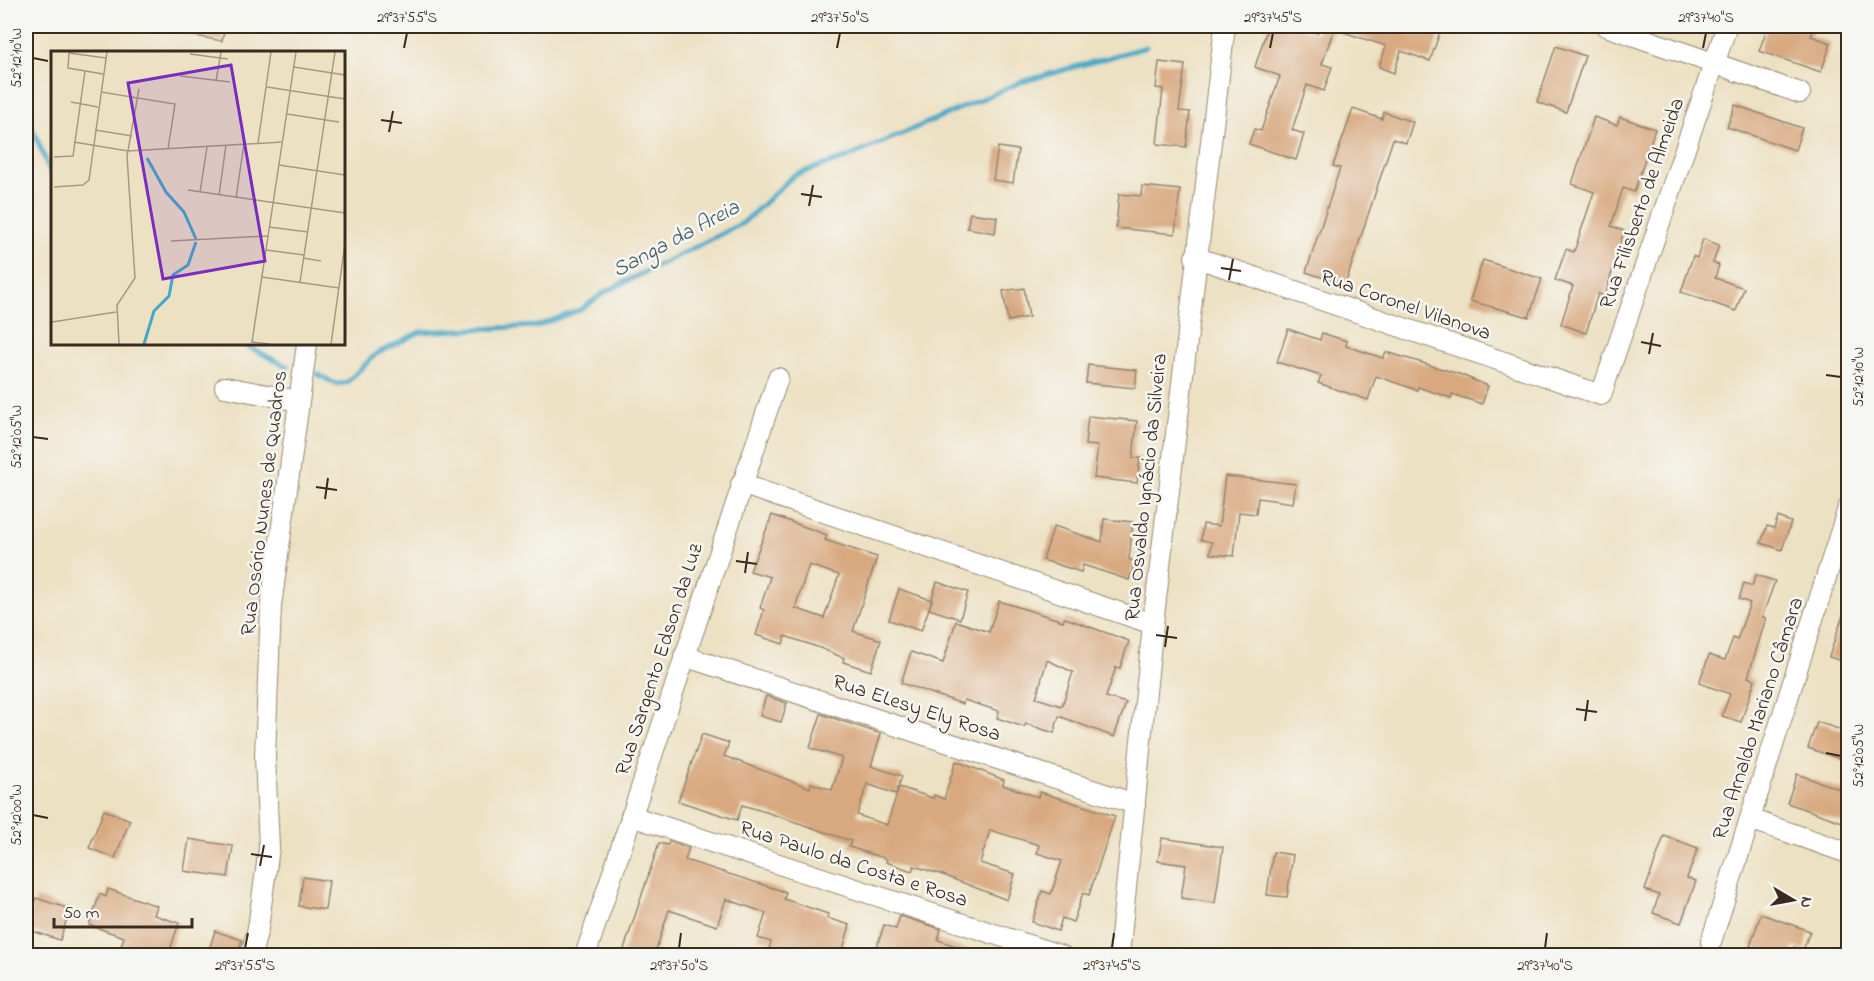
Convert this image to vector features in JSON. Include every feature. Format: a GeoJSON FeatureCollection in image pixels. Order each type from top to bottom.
{"type":"FeatureCollection","features":[{"type":"Feature","properties":{"kind":"street","name":"Rua Osvaldo Ignácio da Silveira"},"geometry":{"type":"LineString","coordinates":[[1119,956],[1153,624],[1195,257],[1225,26]]}},
{"type":"Feature","properties":{"kind":"street"},"geometry":{"type":"LineString","coordinates":[[1606,26],[1800,93]]}},
{"type":"Feature","properties":{"kind":"street","name":"Rua Filisberto de Almeida"},"geometry":{"type":"LineString","coordinates":[[1601,395],[1727,26]]}},
{"type":"Feature","properties":{"kind":"street","name":"Rua Coronel Vilanova"},"geometry":{"type":"LineString","coordinates":[[1195,257],[1601,395]]}},
{"type":"Feature","properties":{"kind":"street","name":"Rua Osório Nunes de Quadros"},"geometry":{"type":"LineString","coordinates":[[251,956],[258,928],[269,848],[265,756],[271,606],[307,345]]}},
{"type":"Feature","properties":{"kind":"street","name":"Rua Sargento Edson da Luz"},"geometry":{"type":"LineString","coordinates":[[585,956],[778,378]]}},
{"type":"Feature","properties":{"kind":"street"},"geometry":{"type":"LineString","coordinates":[[225,387],[299,400]]}},
{"type":"Feature","properties":{"kind":"street"},"geometry":{"type":"LineString","coordinates":[[741,484],[1153,624]]}},
{"type":"Feature","properties":{"kind":"street","name":"Rua Arnaldo Mariano Câmara"},"geometry":{"type":"LineString","coordinates":[[1711,942],[1848,508]]}},
{"type":"Feature","properties":{"kind":"street","name":"Rua ELesy Ely Rosa"},"geometry":{"type":"LineString","coordinates":[[684,656],[1135,804]]}},
{"type":"Feature","properties":{"kind":"street","name":"Rua Paulo da Costa e Rosa"},"geometry":{"type":"LineString","coordinates":[[631,816],[1062,956]]}},
{"type":"Feature","properties":{"kind":"street"},"geometry":{"type":"LineString","coordinates":[[1750,819],[1848,853]]}},
{"type":"Feature","properties":{"kind":"building"},"geometry":{"type":"Polygon","coordinates":[[[179,26],[225,26],[222,41],[178,33],[179,26]]]}},
{"type":"Feature","properties":{"kind":"building"},"geometry":{"type":"Polygon","coordinates":[[[1268,26],[1293,26],[1317,33],[1318,26],[1442,26],[1430,61],[1401,51],[1394,73],[1379,67],[1386,46],[1334,29],[1322,64],[1332,67],[1324,91],[1307,85],[1292,130],[1304,134],[1296,160],[1249,144],[1254,129],[1261,131],[1280,76],[1255,67],[1268,26]]]}},
{"type":"Feature","properties":{"kind":"building"},"geometry":{"type":"Polygon","coordinates":[[[1768,26],[1815,26],[1811,36],[1831,43],[1821,72],[1759,51],[1768,26]]]}},
{"type":"Feature","properties":{"kind":"building"},"geometry":{"type":"Polygon","coordinates":[[[1556,46],[1585,56],[1566,112],[1537,102],[1556,46]]]}},
{"type":"Feature","properties":{"kind":"building"},"geometry":{"type":"Polygon","coordinates":[[[1159,62],[1185,65],[1179,111],[1190,112],[1186,147],[1157,144],[1163,89],[1156,88],[1159,62]]]}},
{"type":"Feature","properties":{"kind":"building"},"geometry":{"type":"Polygon","coordinates":[[[1735,105],[1802,128],[1795,150],[1727,127],[1735,105]]]}},
{"type":"Feature","properties":{"kind":"building"},"geometry":{"type":"Polygon","coordinates":[[[1353,109],[1382,119],[1384,112],[1413,122],[1406,143],[1393,139],[1345,285],[1306,272],[1340,168],[1333,166],[1353,109]]]}},
{"type":"Feature","properties":{"kind":"building"},"geometry":{"type":"Polygon","coordinates":[[[1594,117],[1617,125],[1620,117],[1655,129],[1634,192],[1623,188],[1611,226],[1624,231],[1605,296],[1598,294],[1586,333],[1561,324],[1573,286],[1555,280],[1566,249],[1574,252],[1594,192],[1572,184],[1594,117]]]}},
{"type":"Feature","properties":{"kind":"building"},"geometry":{"type":"Polygon","coordinates":[[[998,147],[1018,150],[1013,183],[993,180],[998,147]]]}},
{"type":"Feature","properties":{"kind":"building"},"geometry":{"type":"Polygon","coordinates":[[[1142,186],[1180,190],[1175,234],[1116,228],[1119,194],[1141,196],[1142,186]]]}},
{"type":"Feature","properties":{"kind":"building"},"geometry":{"type":"Polygon","coordinates":[[[970,213],[997,217],[995,233],[967,228],[970,213]]]}},
{"type":"Feature","properties":{"kind":"building"},"geometry":{"type":"Polygon","coordinates":[[[1703,239],[1719,245],[1713,263],[1719,265],[1715,278],[1744,288],[1736,311],[1681,292],[1693,256],[1697,258],[1703,239]]]}},
{"type":"Feature","properties":{"kind":"building"},"geometry":{"type":"Polygon","coordinates":[[[1483,260],[1542,279],[1529,317],[1470,301],[1483,260]]]}},
{"type":"Feature","properties":{"kind":"building"},"geometry":{"type":"Polygon","coordinates":[[[1024,288],[1029,317],[1008,321],[1003,291],[1024,288]]]}},
{"type":"Feature","properties":{"kind":"building"},"geometry":{"type":"Polygon","coordinates":[[[1288,329],[1320,340],[1322,333],[1347,341],[1346,346],[1383,358],[1386,352],[1459,374],[1488,386],[1482,404],[1452,394],[1451,398],[1418,387],[1417,390],[1376,376],[1368,400],[1318,383],[1321,376],[1277,362],[1288,329]]]}},
{"type":"Feature","properties":{"kind":"building"},"geometry":{"type":"Polygon","coordinates":[[[1088,365],[1137,370],[1135,388],[1086,383],[1088,365]]]}},
{"type":"Feature","properties":{"kind":"building"},"geometry":{"type":"Polygon","coordinates":[[[1088,416],[1137,421],[1133,458],[1140,458],[1137,483],[1094,478],[1098,446],[1085,445],[1088,416]]]}},
{"type":"Feature","properties":{"kind":"building"},"geometry":{"type":"Polygon","coordinates":[[[1225,476],[1296,484],[1293,503],[1258,498],[1256,514],[1239,512],[1234,556],[1210,554],[1212,542],[1201,540],[1203,524],[1219,526],[1225,476]]]}},
{"type":"Feature","properties":{"kind":"building"},"geometry":{"type":"Polygon","coordinates":[[[772,515],[827,535],[825,540],[877,557],[853,631],[881,640],[871,671],[843,662],[844,658],[785,636],[783,644],[756,635],[764,610],[760,608],[770,577],[750,571],[772,515]],[[809,565],[795,608],[824,618],[839,575],[809,565]]]}},
{"type":"Feature","properties":{"kind":"building"},"geometry":{"type":"Polygon","coordinates":[[[1778,517],[1791,522],[1782,550],[1761,543],[1767,526],[1774,528],[1778,517]]]}},
{"type":"Feature","properties":{"kind":"building"},"geometry":{"type":"Polygon","coordinates":[[[1104,519],[1133,522],[1129,559],[1135,562],[1129,580],[1083,565],[1081,572],[1043,560],[1054,526],[1102,542],[1104,519]]]}},
{"type":"Feature","properties":{"kind":"building"},"geometry":{"type":"Polygon","coordinates":[[[1756,575],[1775,581],[1762,617],[1766,618],[1748,677],[1755,680],[1741,722],[1722,716],[1730,694],[1699,683],[1709,655],[1725,660],[1733,638],[1737,640],[1750,603],[1739,599],[1744,583],[1752,586],[1756,575]]]}},
{"type":"Feature","properties":{"kind":"building"},"geometry":{"type":"Polygon","coordinates":[[[937,582],[968,592],[960,619],[929,609],[937,582]]]}},
{"type":"Feature","properties":{"kind":"building"},"geometry":{"type":"Polygon","coordinates":[[[899,589],[932,600],[921,631],[889,620],[899,589]]]}},
{"type":"Feature","properties":{"kind":"building"},"geometry":{"type":"Polygon","coordinates":[[[999,601],[1063,621],[1065,618],[1129,641],[1120,668],[1116,667],[1106,697],[1126,703],[1114,737],[1059,716],[1054,733],[1026,724],[1024,727],[997,718],[999,711],[964,700],[963,704],[901,683],[911,652],[943,663],[956,621],[989,632],[999,601]],[[1047,660],[1036,698],[1062,706],[1073,672],[1047,660]]]}},
{"type":"Feature","properties":{"kind":"building"},"geometry":{"type":"Polygon","coordinates":[[[1846,606],[1848,607],[1848,663],[1829,657],[1846,606]]]}},
{"type":"Feature","properties":{"kind":"building"},"geometry":{"type":"Polygon","coordinates":[[[766,696],[787,703],[781,722],[760,716],[766,696]]]}},
{"type":"Feature","properties":{"kind":"building"},"geometry":{"type":"Polygon","coordinates":[[[821,714],[881,734],[871,766],[902,776],[896,794],[867,784],[857,815],[887,825],[899,787],[933,798],[934,795],[944,799],[956,761],[1004,780],[1003,785],[1038,797],[1040,792],[1115,816],[1089,895],[1083,893],[1073,922],[1062,918],[1058,931],[1032,922],[1042,891],[1051,894],[1062,861],[1037,853],[1039,845],[990,830],[980,863],[1015,874],[1007,900],[943,875],[914,866],[912,871],[886,862],[887,859],[849,847],[851,841],[766,812],[742,805],[737,820],[678,801],[702,734],[729,743],[724,756],[810,788],[811,783],[832,790],[842,758],[810,748],[821,714]]]}},
{"type":"Feature","properties":{"kind":"building"},"geometry":{"type":"Polygon","coordinates":[[[1817,722],[1848,732],[1848,762],[1808,748],[1817,722]]]}},
{"type":"Feature","properties":{"kind":"building"},"geometry":{"type":"Polygon","coordinates":[[[1797,774],[1848,792],[1848,824],[1787,803],[1797,774]]]}},
{"type":"Feature","properties":{"kind":"building"},"geometry":{"type":"Polygon","coordinates":[[[104,810],[130,820],[115,858],[89,848],[104,810]]]}},
{"type":"Feature","properties":{"kind":"building"},"geometry":{"type":"Polygon","coordinates":[[[1664,836],[1698,848],[1687,878],[1696,881],[1681,923],[1653,913],[1659,895],[1645,890],[1664,836]]]}},
{"type":"Feature","properties":{"kind":"building"},"geometry":{"type":"Polygon","coordinates":[[[1162,838],[1223,847],[1215,903],[1181,898],[1186,865],[1158,861],[1162,838]]]}},
{"type":"Feature","properties":{"kind":"building"},"geometry":{"type":"Polygon","coordinates":[[[189,839],[233,846],[228,877],[184,871],[189,839]]]}},
{"type":"Feature","properties":{"kind":"building"},"geometry":{"type":"Polygon","coordinates":[[[669,841],[689,848],[685,860],[786,892],[784,899],[828,914],[827,918],[850,925],[841,956],[767,956],[771,942],[758,938],[766,913],[726,899],[717,926],[669,910],[654,956],[633,956],[623,952],[659,843],[668,845],[669,841]]]}},
{"type":"Feature","properties":{"kind":"building"},"geometry":{"type":"Polygon","coordinates":[[[1273,852],[1293,855],[1287,897],[1267,895],[1273,852]]]}},
{"type":"Feature","properties":{"kind":"building"},"geometry":{"type":"Polygon","coordinates":[[[303,877],[329,881],[325,910],[299,906],[303,877]]]}},
{"type":"Feature","properties":{"kind":"building"},"geometry":{"type":"Polygon","coordinates":[[[108,889],[157,906],[154,915],[179,923],[168,956],[118,956],[124,937],[89,925],[100,894],[106,897],[108,889]]]}},
{"type":"Feature","properties":{"kind":"building"},"geometry":{"type":"Polygon","coordinates":[[[36,898],[70,909],[60,940],[26,929],[36,898]]]}},
{"type":"Feature","properties":{"kind":"building"},"geometry":{"type":"Polygon","coordinates":[[[1761,914],[1810,931],[1803,950],[1794,947],[1792,956],[1777,956],[1750,946],[1761,914]]]}},
{"type":"Feature","properties":{"kind":"building"},"geometry":{"type":"Polygon","coordinates":[[[900,916],[941,929],[938,940],[977,953],[977,956],[874,956],[884,925],[896,929],[900,916]]]}},
{"type":"Feature","properties":{"kind":"building"},"geometry":{"type":"Polygon","coordinates":[[[215,931],[242,940],[237,956],[207,956],[215,931]]]}},
{"type":"Feature","properties":{"kind":"waterway","name":"Sanga da Areia"},"geometry":{"type":"LineString","coordinates":[[317,374],[336,384],[346,383],[376,354],[420,332],[537,326],[582,309],[605,292],[743,223],[794,175],[846,158],[1021,82],[1146,47]]}},
{"type":"Feature","properties":{"kind":"waterway","name":"Sanga da Areia"},"geometry":{"type":"LineString","coordinates":[[26,113],[51,174]]}},
{"type":"Feature","properties":{"kind":"waterway","name":"Sanga da Areia"},"geometry":{"type":"LineString","coordinates":[[245,345],[288,367]]}}]}
